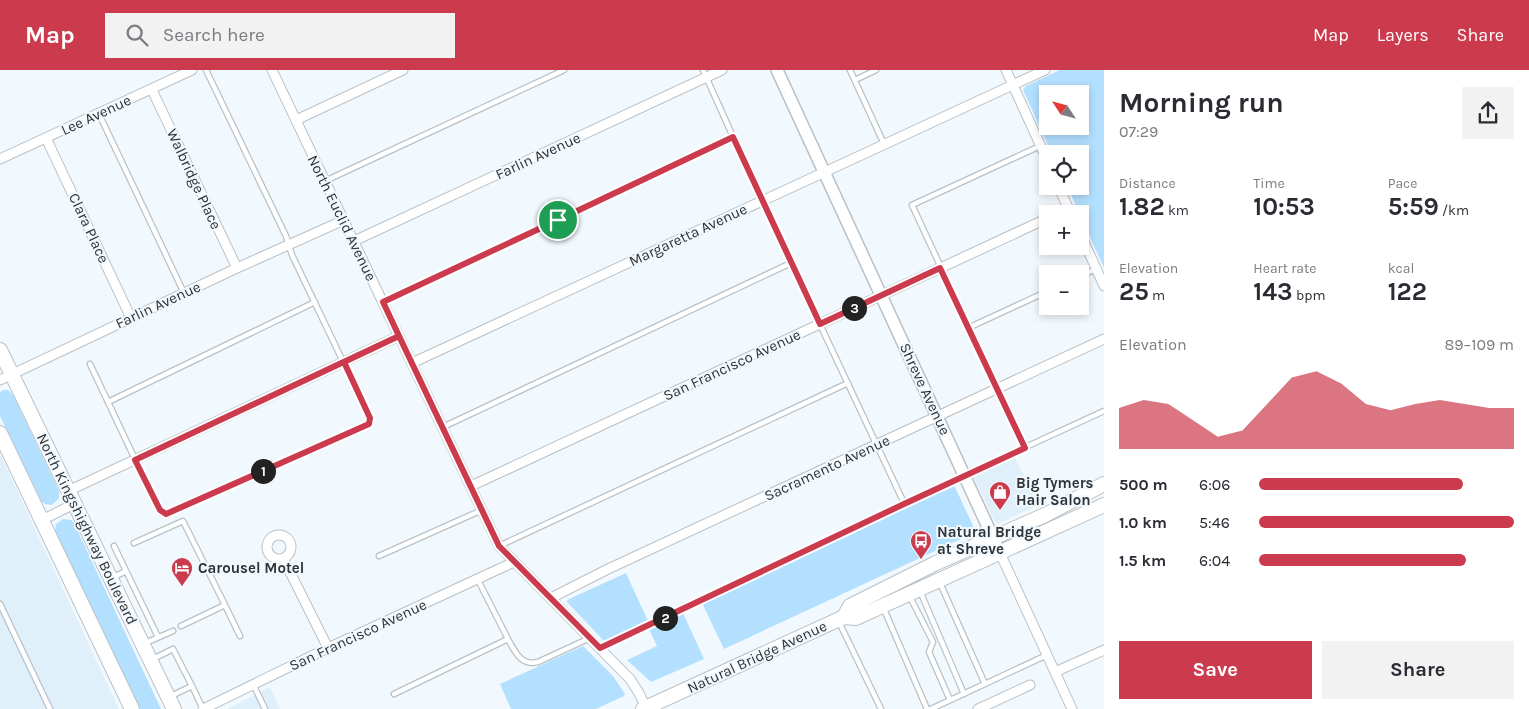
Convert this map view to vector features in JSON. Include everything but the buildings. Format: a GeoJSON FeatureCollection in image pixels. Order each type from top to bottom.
{"type":"FeatureCollection","features":[{"type":"Feature","properties":{"kind":"main road","name":"North Kingshighway Boulevard"},"geometry":{"type":"LineString","coordinates":[[0,350],[6,377],[68,491],[171,703]]}},
{"type":"Feature","properties":{"kind":"main road"},"geometry":{"type":"LineString","coordinates":[[0,433],[132,709]]}},
{"type":"Feature","properties":{"kind":"main road","name":"Natural Bridge Avenue"},"geometry":{"type":"LineString","coordinates":[[644,708],[841,618],[856,618],[939,581],[996,545],[1104,484]]}},
{"type":"Feature","properties":{"kind":"main road"},"geometry":{"type":"LineString","coordinates":[[1083,514],[1104,498]]}},
{"type":"Feature","properties":{"kind":"main road","name":"Natural Bridge Avenue"},"geometry":{"type":"LineString","coordinates":[[841,618],[850,606],[996,545],[1104,505]]}},
{"type":"Feature","properties":{"kind":"main road"},"geometry":{"type":"LineString","coordinates":[[915,592],[928,580],[996,545]]}},
{"type":"Feature","properties":{"kind":"street","name":"Lee Avenue"},"geometry":{"type":"LineString","coordinates":[[0,159],[192,70]]}},
{"type":"Feature","properties":{"kind":"street","name":"North Euclid Avenue"},"geometry":{"type":"LineString","coordinates":[[272,70],[499,546],[635,686],[644,708]]}},
{"type":"Feature","properties":{"kind":"street"},"geometry":{"type":"LineString","coordinates":[[296,120],[404,70]]}},
{"type":"Feature","properties":{"kind":"street","name":"Farlin Avenue"},"geometry":{"type":"LineString","coordinates":[[354,241],[705,74],[722,70]]}},
{"type":"Feature","properties":{"kind":"street","name":"Shreve Avenue"},"geometry":{"type":"LineString","coordinates":[[777,70],[1072,709]]}},
{"type":"Feature","properties":{"kind":"street"},"geometry":{"type":"LineString","coordinates":[[1006,70],[1040,145]]}},
{"type":"Feature","properties":{"kind":"street","name":"Margaretta Avenue"},"geometry":{"type":"LineString","coordinates":[[412,363],[1045,70]]}},
{"type":"Feature","properties":{"kind":"street","name":"Walbridge Place"},"geometry":{"type":"LineString","coordinates":[[152,90],[237,268]]}},
{"type":"Feature","properties":{"kind":"street","name":"Clara Place"},"geometry":{"type":"LineString","coordinates":[[46,138],[131,318]]}},
{"type":"Feature","properties":{"kind":"street","name":"Farlin Avenue"},"geometry":{"type":"LineString","coordinates":[[6,377],[237,268],[344,220]]}},
{"type":"Feature","properties":{"kind":"street","name":"San Francisco Avenue"},"geometry":{"type":"LineString","coordinates":[[471,486],[1039,222]]}},
{"type":"Feature","properties":{"kind":"street"},"geometry":{"type":"LineString","coordinates":[[1089,253],[1104,286]]}},
{"type":"Feature","properties":{"kind":"street"},"geometry":{"type":"LineString","coordinates":[[68,491],[399,336]]}},
{"type":"Feature","properties":{"kind":"street","name":"Sacramento Avenue"},"geometry":{"type":"LineString","coordinates":[[551,598],[608,569],[1104,339]]}},
{"type":"Feature","properties":{"kind":"street"},"geometry":{"type":"LineString","coordinates":[[42,520],[74,504]]}},
{"type":"Feature","properties":{"kind":"street"},"geometry":{"type":"LineString","coordinates":[[283,558],[328,648]]}},
{"type":"Feature","properties":{"kind":"street","name":"San Francisco Avenue"},"geometry":{"type":"LineString","coordinates":[[203,709],[328,648],[514,562]]}},
{"type":"Feature","properties":{"kind":"street"},"geometry":{"type":"LineString","coordinates":[[1056,672],[1104,650]]}},
{"type":"Feature","properties":{"kind":"street"},"geometry":{"type":"LineString","coordinates":[[978,709],[1030,685]]}},
{"type":"Feature","properties":{"kind":"lane"},"geometry":{"type":"LineString","coordinates":[[90,364],[160,510],[166,514],[369,424],[370,418],[206,70]]}},
{"type":"Feature","properties":{"kind":"lane"},"geometry":{"type":"LineString","coordinates":[[325,181],[564,70]]}},
{"type":"Feature","properties":{"kind":"lane"},"geometry":{"type":"LineString","coordinates":[[850,70],[884,144]]}},
{"type":"Feature","properties":{"kind":"lane"},"geometry":{"type":"LineString","coordinates":[[855,80],[876,70]]}},
{"type":"Feature","properties":{"kind":"lane"},"geometry":{"type":"LineString","coordinates":[[705,74],[762,201],[904,504]]}},
{"type":"Feature","properties":{"kind":"lane"},"geometry":{"type":"LineString","coordinates":[[99,114],[184,293]]}},
{"type":"Feature","properties":{"kind":"lane"},"geometry":{"type":"LineString","coordinates":[[383,302],[733,137]]}},
{"type":"Feature","properties":{"kind":"lane"},"geometry":{"type":"LineString","coordinates":[[1025,448],[912,205],[1039,146]]}},
{"type":"Feature","properties":{"kind":"lane"},"geometry":{"type":"LineString","coordinates":[[443,427],[792,263]]}},
{"type":"Feature","properties":{"kind":"lane"},"geometry":{"type":"LineString","coordinates":[[1089,272],[1096,269]]}},
{"type":"Feature","properties":{"kind":"lane"},"geometry":{"type":"LineString","coordinates":[[968,328],[1039,295]]}},
{"type":"Feature","properties":{"kind":"lane"},"geometry":{"type":"LineString","coordinates":[[108,402],[315,302]]}},
{"type":"Feature","properties":{"kind":"lane"},"geometry":{"type":"LineString","coordinates":[[499,546],[848,383]]}},
{"type":"Feature","properties":{"kind":"lane"},"geometry":{"type":"LineString","coordinates":[[600,648],[1104,411]]}},
{"type":"Feature","properties":{"kind":"lane"},"geometry":{"type":"LineString","coordinates":[[378,556],[482,510]]}},
{"type":"Feature","properties":{"kind":"lane"},"geometry":{"type":"LineString","coordinates":[[134,543],[183,521],[240,636]]}},
{"type":"Feature","properties":{"kind":"lane"},"geometry":{"type":"LineString","coordinates":[[114,546],[158,637]]}},
{"type":"Feature","properties":{"kind":"lane"},"geometry":{"type":"LineString","coordinates":[[110,579],[126,571]]}},
{"type":"Feature","properties":{"kind":"lane"},"geometry":{"type":"LineString","coordinates":[[478,580],[508,639],[518,657],[523,661],[531,664],[538,662],[590,638]]}},
{"type":"Feature","properties":{"kind":"lane"},"geometry":{"type":"LineString","coordinates":[[939,581],[985,684]]}},
{"type":"Feature","properties":{"kind":"lane"},"geometry":{"type":"LineString","coordinates":[[915,592],[964,694]]}},
{"type":"Feature","properties":{"kind":"lane"},"geometry":{"type":"LineString","coordinates":[[915,592],[933,642],[929,652],[950,700]]}},
{"type":"Feature","properties":{"kind":"lane"},"geometry":{"type":"LineString","coordinates":[[0,604],[50,709]]}},
{"type":"Feature","properties":{"kind":"lane"},"geometry":{"type":"LineString","coordinates":[[181,626],[225,605]]}},
{"type":"Feature","properties":{"kind":"lane"},"geometry":{"type":"LineString","coordinates":[[882,606],[929,709],[1047,655]]}},
{"type":"Feature","properties":{"kind":"lane"},"geometry":{"type":"LineString","coordinates":[[841,618],[881,709]]}},
{"type":"Feature","properties":{"kind":"lane"},"geometry":{"type":"LineString","coordinates":[[142,644],[173,631]]}},
{"type":"Feature","properties":{"kind":"lane"},"geometry":{"type":"LineString","coordinates":[[394,694],[508,639]]}},
{"type":"Feature","properties":{"kind":"lane"},"geometry":{"type":"LineString","coordinates":[[150,660],[173,648],[203,709]]}},
{"type":"Feature","properties":{"kind":"lane"},"geometry":{"type":"LineString","coordinates":[[253,684],[265,709]]}},
{"type":"Feature","properties":{"kind":"lane"},"geometry":{"type":"LineString","coordinates":[[171,703],[192,686]]}},
{"type":"Feature","properties":{"kind":"shaded area"},"geometry":{"type":"Polygon","coordinates":[[[1060,70],[1104,70],[1104,268],[1089,235],[1089,205],[1076,205],[1071,195],[1089,195],[1089,145],[1048,145],[1043,135],[1089,135],[1089,85],[1039,85],[1039,125],[1023,90],[1026,86],[1060,70]]]}},
{"type":"Feature","properties":{"kind":"shaded area"},"geometry":{"type":"Polygon","coordinates":[[[8,390],[13,395],[59,491],[59,498],[52,505],[42,502],[0,416],[0,392],[8,390]]]}},
{"type":"Feature","properties":{"kind":"shaded area"},"geometry":{"type":"Polygon","coordinates":[[[1012,452],[1039,505],[997,524],[971,472],[1012,452]]]}},
{"type":"Feature","properties":{"kind":"shaded area"},"geometry":{"type":"Polygon","coordinates":[[[0,454],[119,709],[0,709],[0,454]]]}},
{"type":"Feature","properties":{"kind":"shaded area"},"geometry":{"type":"Polygon","coordinates":[[[954,485],[976,532],[724,649],[702,603],[954,485]]]}},
{"type":"Feature","properties":{"kind":"shaded area"},"geometry":{"type":"Polygon","coordinates":[[[63,519],[71,520],[74,523],[161,709],[140,709],[55,532],[56,524],[63,519]]]}},
{"type":"Feature","properties":{"kind":"shaded area"},"geometry":{"type":"Polygon","coordinates":[[[626,573],[648,621],[605,642],[567,600],[626,573]]]}},
{"type":"Feature","properties":{"kind":"shaded area"},"geometry":{"type":"Polygon","coordinates":[[[683,613],[704,659],[651,682],[627,660],[657,646],[649,629],[683,613]]]}},
{"type":"Feature","properties":{"kind":"shaded area"},"geometry":{"type":"Polygon","coordinates":[[[583,646],[613,676],[625,694],[624,696],[596,709],[511,709],[500,684],[583,646]]]}},
{"type":"Feature","properties":{"kind":"shaded area"},"geometry":{"type":"Polygon","coordinates":[[[270,687],[280,709],[227,709],[270,687]]]}},
{"type":"Feature","properties":{"kind":"place","name":"Big Tymers Hair Salon"},"geometry":{"type":"Point","coordinates":[1000,511]}},
{"type":"Feature","properties":{"kind":"place","name":"Natural Bridge at Shreve"},"geometry":{"type":"Point","coordinates":[921,560]}},
{"type":"Feature","properties":{"kind":"place","name":"Carousel Motel"},"geometry":{"type":"Point","coordinates":[182,587]}},
{"type":"Feature","properties":{"kind":"route"},"geometry":{"type":"LineString","coordinates":[[558,220],[383,302],[399,336],[135,460],[160,510],[166,514],[369,424],[370,418],[344,362],[399,336],[499,546],[600,648],[1025,448],[940,268],[820,324],[733,137],[558,220]]}}]}
